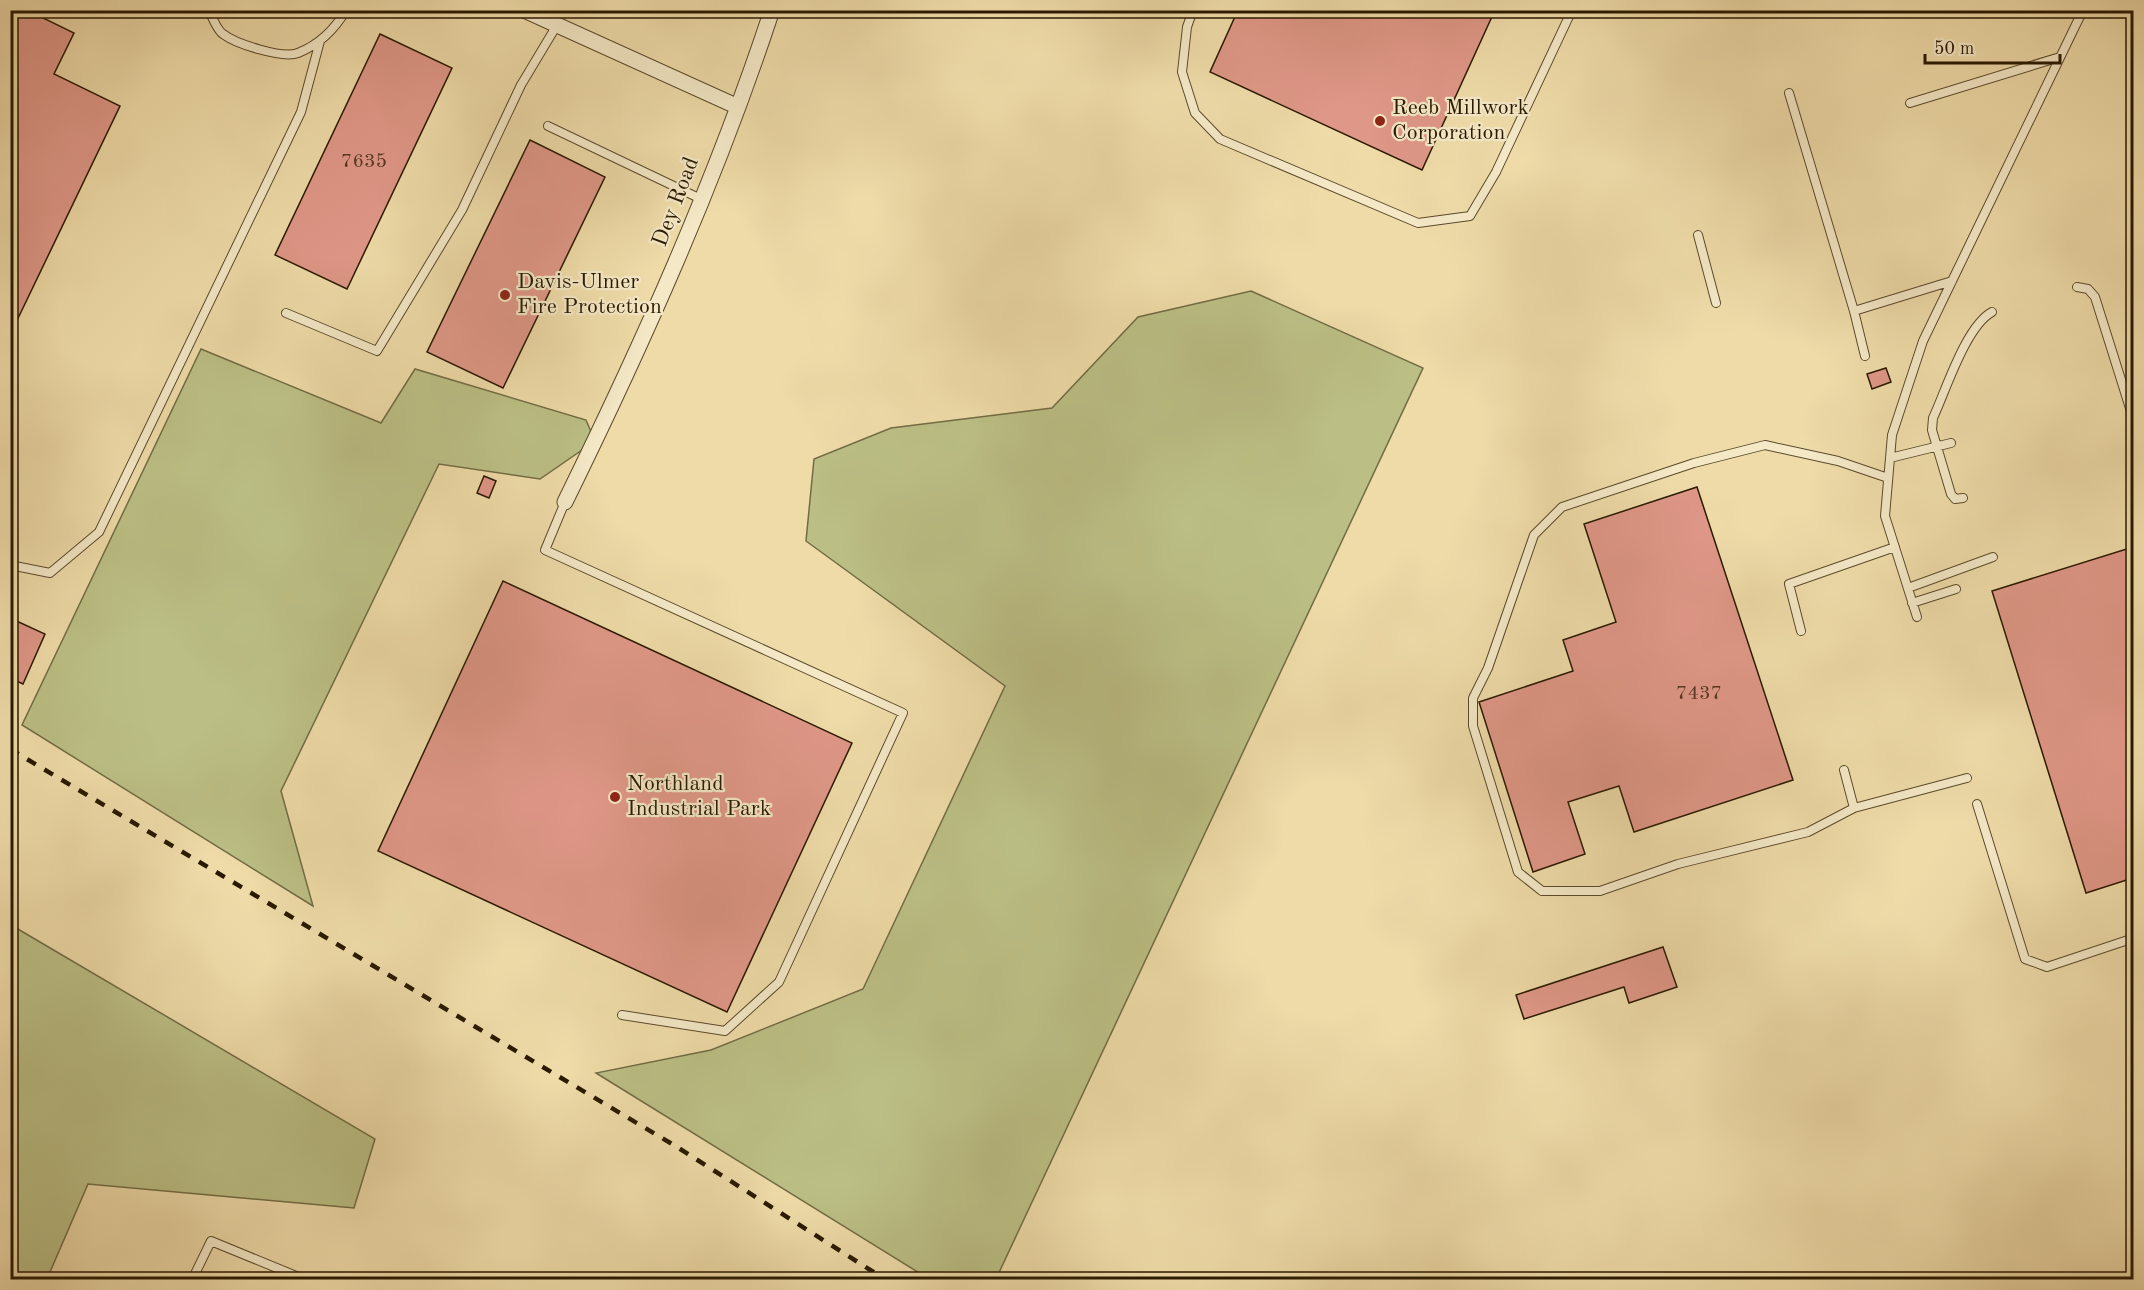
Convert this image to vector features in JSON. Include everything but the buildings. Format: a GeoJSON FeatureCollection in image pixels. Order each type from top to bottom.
{"type":"FeatureCollection","features":[{"type":"Feature","properties":{"kind":"street"},"geometry":{"type":"LineString","coordinates":[[524,10],[736,106]]}},
{"type":"Feature","properties":{"kind":"street","name":"Dey Road"},"geometry":{"type":"LineString","coordinates":[[565,502],[634,361],[701,199],[772,10]]}},
{"type":"Feature","properties":{"kind":"lane"},"geometry":{"type":"LineString","coordinates":[[209,10],[222,34],[256,50],[296,55],[320,41],[340,21],[346,10]]}},
{"type":"Feature","properties":{"kind":"lane"},"geometry":{"type":"LineString","coordinates":[[1193,10],[1187,27],[1182,72],[1195,113],[1220,139],[1418,223],[1470,216],[1496,172],[1572,10]]}},
{"type":"Feature","properties":{"kind":"lane"},"geometry":{"type":"LineString","coordinates":[[1917,617],[1885,516],[1892,435],[1923,341],[2083,10]]}},
{"type":"Feature","properties":{"kind":"lane"},"geometry":{"type":"LineString","coordinates":[[286,313],[377,351],[462,210],[521,85],[557,25]]}},
{"type":"Feature","properties":{"kind":"lane"},"geometry":{"type":"LineString","coordinates":[[10,565],[50,573],[99,532],[301,112],[320,41]]}},
{"type":"Feature","properties":{"kind":"lane"},"geometry":{"type":"LineString","coordinates":[[1910,103],[2060,57]]}},
{"type":"Feature","properties":{"kind":"lane"},"geometry":{"type":"LineString","coordinates":[[1789,93],[1854,311],[1865,356]]}},
{"type":"Feature","properties":{"kind":"lane"},"geometry":{"type":"LineString","coordinates":[[548,126],[701,199]]}},
{"type":"Feature","properties":{"kind":"lane"},"geometry":{"type":"LineString","coordinates":[[1698,234],[1716,303]]}},
{"type":"Feature","properties":{"kind":"lane"},"geometry":{"type":"LineString","coordinates":[[1854,311],[1952,281]]}},
{"type":"Feature","properties":{"kind":"lane"},"geometry":{"type":"LineString","coordinates":[[2077,287],[2088,289],[2095,297],[2133,421]]}},
{"type":"Feature","properties":{"kind":"lane"},"geometry":{"type":"LineString","coordinates":[[1964,498],[1955,499],[1951,494],[1936,447],[1932,430],[1933,418],[1971,335],[1981,318],[1992,312]]}},
{"type":"Feature","properties":{"kind":"lane"},"geometry":{"type":"LineString","coordinates":[[1890,458],[1951,443]]}},
{"type":"Feature","properties":{"kind":"lane"},"geometry":{"type":"LineString","coordinates":[[1888,478],[1838,461],[1765,445],[1694,463],[1562,507],[1534,536],[1488,668],[1473,698],[1473,726],[1518,872],[1542,891],[1600,891],[1678,864],[1808,832],[1854,808],[1967,778]]}},
{"type":"Feature","properties":{"kind":"lane"},"geometry":{"type":"LineString","coordinates":[[565,502],[545,550],[903,713],[779,982],[725,1031],[622,1015]]}},
{"type":"Feature","properties":{"kind":"lane"},"geometry":{"type":"LineString","coordinates":[[1801,631],[1789,584],[1895,548]]}},
{"type":"Feature","properties":{"kind":"lane"},"geometry":{"type":"LineString","coordinates":[[1908,588],[1993,557]]}},
{"type":"Feature","properties":{"kind":"lane"},"geometry":{"type":"LineString","coordinates":[[1912,603],[1956,589]]}},
{"type":"Feature","properties":{"kind":"lane"},"geometry":{"type":"LineString","coordinates":[[1844,770],[1854,808]]}},
{"type":"Feature","properties":{"kind":"lane"},"geometry":{"type":"LineString","coordinates":[[1977,804],[2025,959],[2047,967],[2133,938]]}},
{"type":"Feature","properties":{"kind":"lane"},"geometry":{"type":"LineString","coordinates":[[192,1280],[211,1241],[306,1280]]}},
{"type":"Feature","properties":{"kind":"green space"},"geometry":{"type":"Polygon","coordinates":[[[1251,291],[1423,368],[996,1279],[929,1279],[596,1073],[711,1050],[863,989],[1005,686],[806,541],[814,459],[891,428],[1052,408],[1138,317],[1251,291]]]}},
{"type":"Feature","properties":{"kind":"green space"},"geometry":{"type":"Polygon","coordinates":[[[201,349],[381,423],[415,369],[586,420],[595,441],[540,479],[439,464],[281,791],[313,906],[22,725],[201,349]]]}},
{"type":"Feature","properties":{"kind":"green space"},"geometry":{"type":"Polygon","coordinates":[[[11,925],[375,1139],[354,1208],[88,1184],[47,1279],[11,1279],[11,925]]]}},
{"type":"Feature","properties":{"kind":"railway"},"geometry":{"type":"LineString","coordinates":[[10,749],[677,1147],[886,1280]]}},
{"type":"Feature","properties":{"kind":"place","name":"Reeb Millwork Corporation"},"geometry":{"type":"Point","coordinates":[1380,121]}},
{"type":"Feature","properties":{"kind":"place","name":"Davis-Ulmer Fire Protection"},"geometry":{"type":"Point","coordinates":[505,295]}},
{"type":"Feature","properties":{"kind":"place","name":"Northland Industrial Park"},"geometry":{"type":"Point","coordinates":[615,797]}}]}
